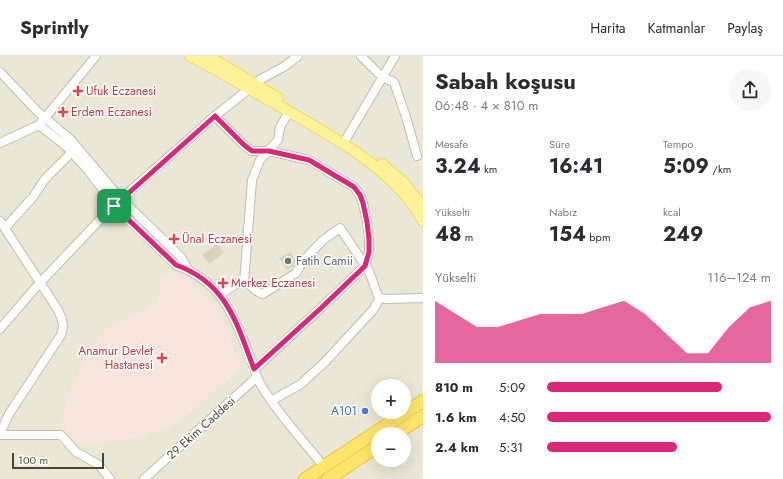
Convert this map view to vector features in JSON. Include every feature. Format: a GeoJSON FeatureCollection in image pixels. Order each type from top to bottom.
{"type":"FeatureCollection","features":[{"type":"Feature","properties":{"kind":"highway"},"geometry":{"type":"LineString","coordinates":[[305,479],[423,401]]}},
{"type":"Feature","properties":{"kind":"highway"},"geometry":{"type":"LineString","coordinates":[[406,427],[423,416]]}},
{"type":"Feature","properties":{"kind":"highway"},"geometry":{"type":"LineString","coordinates":[[328,479],[371,451]]}},
{"type":"Feature","properties":{"kind":"main road"},"geometry":{"type":"LineString","coordinates":[[190,56],[252,86],[346,139],[393,172],[423,207]]}},
{"type":"Feature","properties":{"kind":"main road"},"geometry":{"type":"LineString","coordinates":[[208,56],[289,112],[343,144],[388,177],[409,200],[423,221]]}},
{"type":"Feature","properties":{"kind":"street"},"geometry":{"type":"LineString","coordinates":[[0,143],[39,125],[96,56]]}},
{"type":"Feature","properties":{"kind":"street"},"geometry":{"type":"LineString","coordinates":[[0,329],[40,283],[121,199],[215,116],[252,86],[285,66],[298,56]]}},
{"type":"Feature","properties":{"kind":"street"},"geometry":{"type":"LineString","coordinates":[[361,56],[382,77],[394,82],[417,156]]}},
{"type":"Feature","properties":{"kind":"street"},"geometry":{"type":"LineString","coordinates":[[346,139],[395,56]]}},
{"type":"Feature","properties":{"kind":"street"},"geometry":{"type":"LineString","coordinates":[[0,72],[32,106],[71,140],[121,199],[181,257],[188,270]]}},
{"type":"Feature","properties":{"kind":"street"},"geometry":{"type":"LineString","coordinates":[[244,282],[252,180],[260,160],[278,140],[280,127],[289,112]]}},
{"type":"Feature","properties":{"kind":"street"},"geometry":{"type":"LineString","coordinates":[[215,116],[252,151],[269,151],[309,160],[354,187],[360,195],[363,203],[367,222],[369,252],[365,266]]}},
{"type":"Feature","properties":{"kind":"street"},"geometry":{"type":"LineString","coordinates":[[39,125],[72,152],[88,170],[114,206],[176,265],[188,270],[212,287],[220,295],[235,320],[256,373],[271,400],[324,467]]}},
{"type":"Feature","properties":{"kind":"street"},"geometry":{"type":"LineString","coordinates":[[4,228],[32,198],[45,179],[72,152]]}},
{"type":"Feature","properties":{"kind":"street"},"geometry":{"type":"LineString","coordinates":[[0,221],[58,310],[63,321],[61,335],[9,414],[0,434],[61,435],[76,452],[99,465],[110,479]]}},
{"type":"Feature","properties":{"kind":"street"},"geometry":{"type":"LineString","coordinates":[[220,295],[238,282],[249,283],[259,293],[263,294],[296,272],[303,261],[323,240],[340,228],[369,271],[380,298],[386,300],[423,298]]}},
{"type":"Feature","properties":{"kind":"street","name":"29 Ekim Caddesi"},"geometry":{"type":"LineString","coordinates":[[144,479],[256,373],[365,266]]}},
{"type":"Feature","properties":{"kind":"street"},"geometry":{"type":"LineString","coordinates":[[271,400],[301,384],[325,362],[373,310],[380,298]]}},
{"type":"Feature","properties":{"kind":"shaded area"},"geometry":{"type":"Polygon","coordinates":[[[0,56],[423,56],[423,479],[0,479],[0,56]]]}},
{"type":"Feature","properties":{"kind":"shaded area","name":"Anamur Devlet Hastanesi"},"geometry":{"type":"Polygon","coordinates":[[[179,269],[216,308],[227,326],[233,347],[242,368],[175,425],[132,439],[86,445],[77,442],[66,434],[60,424],[72,384],[91,348],[102,332],[157,301],[161,277],[179,269]]]}},
{"type":"Feature","properties":{"kind":"building"},"geometry":{"type":"Polygon","coordinates":[[[217,244],[224,253],[209,264],[202,255],[217,244]]]}},
{"type":"Feature","properties":{"kind":"building","name":"Fatih Camii"},"geometry":{"type":"Polygon","coordinates":[[[290,252],[296,262],[287,270],[279,258],[290,252]]]}},
{"type":"Feature","properties":{"kind":"waterway"},"geometry":{"type":"LineString","coordinates":[[33,190],[37,183]]}},
{"type":"Feature","properties":{"kind":"waterway"},"geometry":{"type":"LineString","coordinates":[[11,215],[28,197]]}},
{"type":"Feature","properties":{"kind":"place","name":"Ufuk Eczanesi"},"geometry":{"type":"Point","coordinates":[78,91]}},
{"type":"Feature","properties":{"kind":"place","name":"Erdem Eczanesi"},"geometry":{"type":"Point","coordinates":[63,112]}},
{"type":"Feature","properties":{"kind":"place","name":"Ünal Eczanesi"},"geometry":{"type":"Point","coordinates":[174,239]}},
{"type":"Feature","properties":{"kind":"place","name":"Fatih Camii"},"geometry":{"type":"Point","coordinates":[288,261]}},
{"type":"Feature","properties":{"kind":"place","name":"Merkez Eczanesi"},"geometry":{"type":"Point","coordinates":[223,283]}},
{"type":"Feature","properties":{"kind":"place","name":"Anamur Devlet Hastanesi"},"geometry":{"type":"Point","coordinates":[162,358]}},
{"type":"Feature","properties":{"kind":"place","name":"A101"},"geometry":{"type":"Point","coordinates":[365,411]}},
{"type":"Feature","properties":{"kind":"route"},"geometry":{"type":"LineString","coordinates":[[215,116],[252,151],[269,151],[309,160],[354,187],[360,195],[363,203],[367,222],[369,252],[365,266],[254,369],[235,320],[226,302],[220,295],[212,287],[188,270],[176,265],[114,206],[215,116]]}}]}
